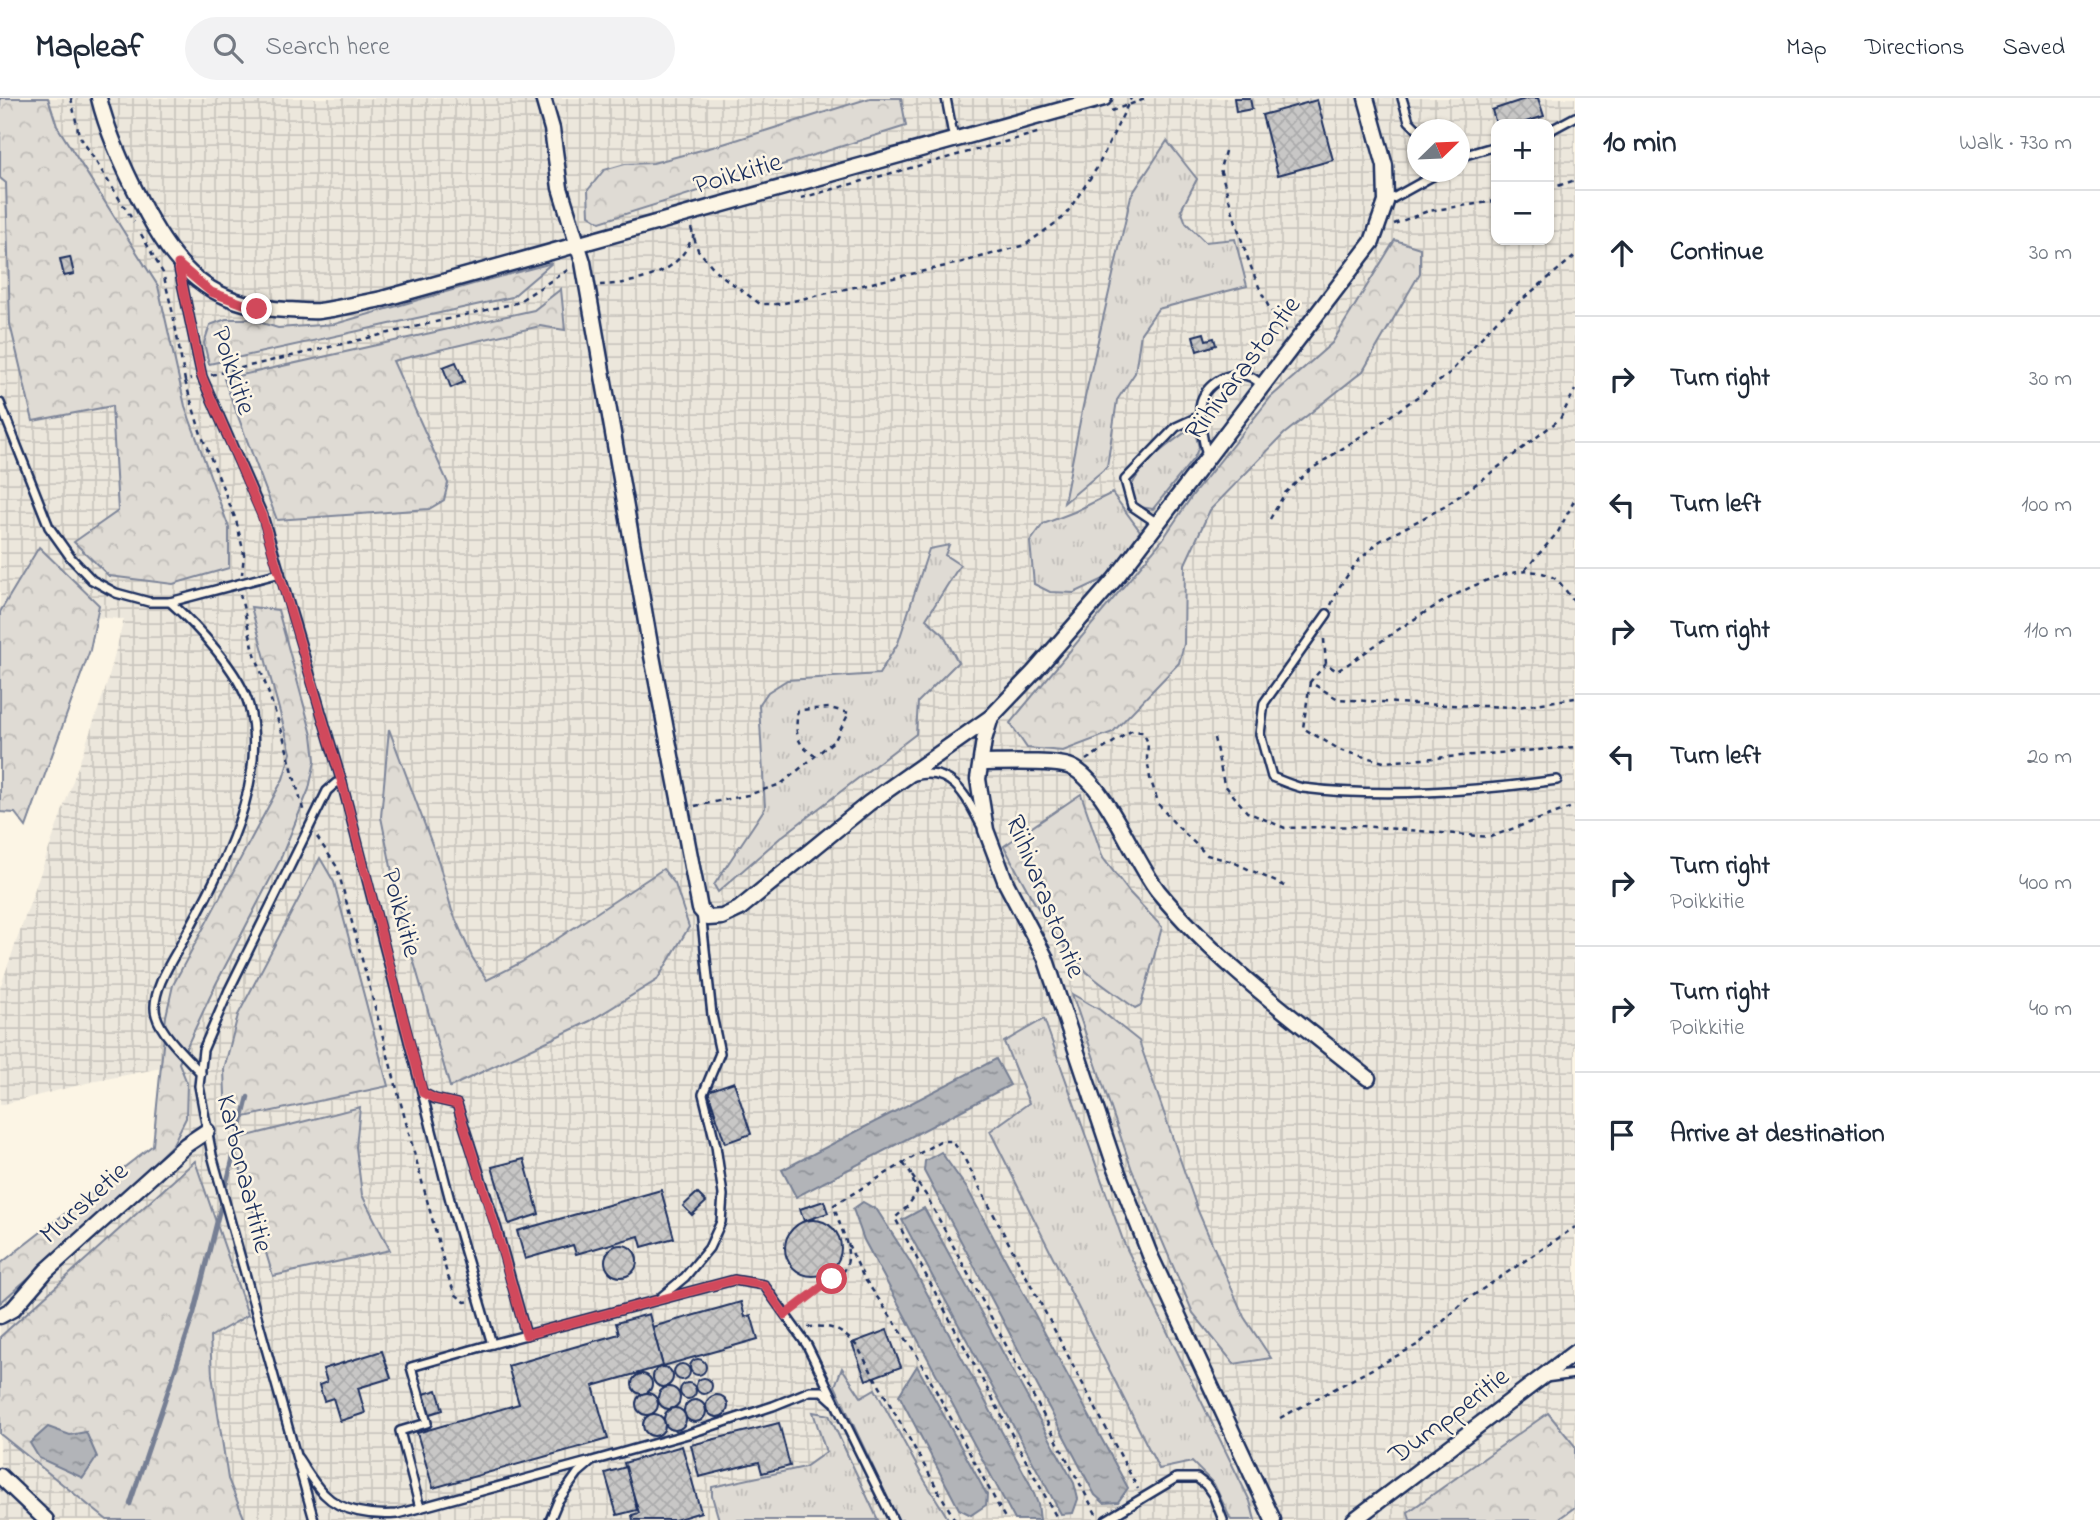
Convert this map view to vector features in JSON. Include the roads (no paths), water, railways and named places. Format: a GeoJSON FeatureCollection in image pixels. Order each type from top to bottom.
{"type":"FeatureCollection","features":[{"type":"Feature","properties":{"kind":"street"},"geometry":{"type":"LineString","coordinates":[[99,98],[105,123],[127,173],[149,219],[178,264]]}},
{"type":"Feature","properties":{"kind":"street"},"geometry":{"type":"LineString","coordinates":[[543,98],[552,129],[560,188],[578,244],[587,285],[652,656],[700,909],[708,918],[722,917],[739,909],[869,803],[992,717]]}},
{"type":"Feature","properties":{"kind":"street","name":"Poikkitie"},"geometry":{"type":"LineString","coordinates":[[178,264],[211,292],[257,309],[317,311],[383,299],[686,215],[954,140],[1058,104],[1104,98]]}},
{"type":"Feature","properties":{"kind":"street","name":"Riihivarastontie"},"geometry":{"type":"LineString","coordinates":[[1273,1520],[1150,1255],[1114,1163],[1045,957],[1006,883],[993,851],[978,779],[984,740],[992,717],[1109,586],[1372,242],[1386,202],[1385,166],[1366,98]]}},
{"type":"Feature","properties":{"kind":"street"},"geometry":{"type":"LineString","coordinates":[[981,763],[1041,763],[1071,767],[1093,785],[1157,890],[1222,960],[1368,1078]]}},
{"type":"Feature","properties":{"kind":"street","name":"Mursketie"},"geometry":{"type":"LineString","coordinates":[[0,1316],[13,1308],[46,1271],[186,1144],[207,1131]]}},
{"type":"Feature","properties":{"kind":"street","name":"Dumpperitie"},"geometry":{"type":"LineString","coordinates":[[1354,1520],[1575,1352]]}},
{"type":"Feature","properties":{"kind":"street"},"geometry":{"type":"LineString","coordinates":[[0,1476],[46,1520]]}},
{"type":"Feature","properties":{"kind":"lane"},"geometry":{"type":"LineString","coordinates":[[946,98],[954,140]]}},
{"type":"Feature","properties":{"kind":"lane"},"geometry":{"type":"LineString","coordinates":[[1402,98],[1408,119]]}},
{"type":"Feature","properties":{"kind":"lane"},"geometry":{"type":"LineString","coordinates":[[1554,128],[1575,117]]}},
{"type":"Feature","properties":{"kind":"lane"},"geometry":{"type":"LineString","coordinates":[[1470,153],[1491,147]]}},
{"type":"Feature","properties":{"kind":"lane"},"geometry":{"type":"LineString","coordinates":[[1386,202],[1422,182]]}},
{"type":"Feature","properties":{"kind":"lane","name":"Poikkitie"},"geometry":{"type":"LineString","coordinates":[[178,264],[202,377],[262,516],[342,783],[451,1204],[492,1344]]}},
{"type":"Feature","properties":{"kind":"lane"},"geometry":{"type":"LineString","coordinates":[[1207,457],[1199,406],[1215,382],[1233,374],[1249,376],[1262,385]]}},
{"type":"Feature","properties":{"kind":"lane"},"geometry":{"type":"LineString","coordinates":[[0,403],[49,527],[71,558],[92,579],[116,593],[149,602],[170,602],[280,573]]}},
{"type":"Feature","properties":{"kind":"lane"},"geometry":{"type":"LineString","coordinates":[[1157,523],[1132,506],[1125,480],[1176,427],[1200,416]]}},
{"type":"Feature","properties":{"kind":"lane"},"geometry":{"type":"LineString","coordinates":[[170,602],[233,670],[249,706],[254,751],[245,801],[229,848],[200,909],[159,984],[155,1014],[169,1037],[201,1073]]}},
{"type":"Feature","properties":{"kind":"lane"},"geometry":{"type":"LineString","coordinates":[[1327,614],[1264,703],[1260,734],[1272,777],[1301,788],[1379,792],[1488,788],[1557,780]]}},
{"type":"Feature","properties":{"kind":"lane"},"geometry":{"type":"LineString","coordinates":[[898,782],[918,775],[939,774],[958,785],[993,851]]}},
{"type":"Feature","properties":{"kind":"lane","name":"Karbonaattitie"},"geometry":{"type":"LineString","coordinates":[[314,1520],[207,1131],[199,1086],[203,1050],[229,990],[327,791],[336,783],[342,783]]}},
{"type":"Feature","properties":{"kind":"lane"},"geometry":{"type":"LineString","coordinates":[[658,1300],[685,1276],[709,1248],[721,1222],[723,1195],[716,1146],[703,1094],[720,1053],[712,1015],[700,909]]}},
{"type":"Feature","properties":{"kind":"lane"},"geometry":{"type":"LineString","coordinates":[[423,1093],[457,1104],[526,1335]]}},
{"type":"Feature","properties":{"kind":"lane"},"geometry":{"type":"LineString","coordinates":[[420,1508],[400,1431],[427,1423],[411,1367],[734,1280],[764,1285],[807,1345],[893,1520]]}},
{"type":"Feature","properties":{"kind":"lane"},"geometry":{"type":"LineString","coordinates":[[1541,1379],[1575,1374]]}},
{"type":"Feature","properties":{"kind":"lane"},"geometry":{"type":"LineString","coordinates":[[295,1454],[325,1496],[362,1513],[397,1514],[688,1434],[810,1391],[822,1391],[836,1404]]}},
{"type":"Feature","properties":{"kind":"lane"},"geometry":{"type":"LineString","coordinates":[[550,1520],[558,1501],[578,1473],[592,1461]]}},
{"type":"Feature","properties":{"kind":"lane"},"geometry":{"type":"LineString","coordinates":[[1106,1520],[1176,1478],[1197,1478],[1206,1485],[1223,1520]]}},
{"type":"Feature","properties":{"kind":"lane"},"geometry":{"type":"LineString","coordinates":[[887,1520],[888,1509]]}},
{"type":"Feature","properties":{"kind":"water"},"geometry":{"type":"Polygon","coordinates":[[[996,1059],[1010,1085],[796,1197],[782,1170],[996,1059]]]}},
{"type":"Feature","properties":{"kind":"water"},"geometry":{"type":"Polygon","coordinates":[[[941,1152],[968,1190],[1128,1488],[1118,1502],[1104,1503],[1095,1495],[924,1171],[925,1161],[941,1152]]]}},
{"type":"Feature","properties":{"kind":"water"},"geometry":{"type":"Polygon","coordinates":[[[863,1202],[877,1210],[909,1260],[1030,1484],[1038,1504],[1040,1520],[1015,1520],[864,1240],[853,1209],[863,1202]]]}},
{"type":"Feature","properties":{"kind":"water"},"geometry":{"type":"Polygon","coordinates":[[[924,1208],[1074,1483],[1078,1499],[1073,1513],[1061,1514],[902,1220],[924,1208]]]}},
{"type":"Feature","properties":{"kind":"water"},"geometry":{"type":"Polygon","coordinates":[[[917,1366],[987,1495],[986,1505],[971,1515],[959,1509],[899,1395],[917,1366]]]}},
{"type":"Feature","properties":{"kind":"water"},"geometry":{"type":"Polygon","coordinates":[[[48,1427],[70,1435],[86,1432],[97,1457],[83,1478],[39,1458],[30,1443],[48,1427]]]}},
{"type":"Feature","properties":{"kind":"waterway"},"geometry":{"type":"LineString","coordinates":[[130,1504],[194,1313],[248,1097]]}}]}
